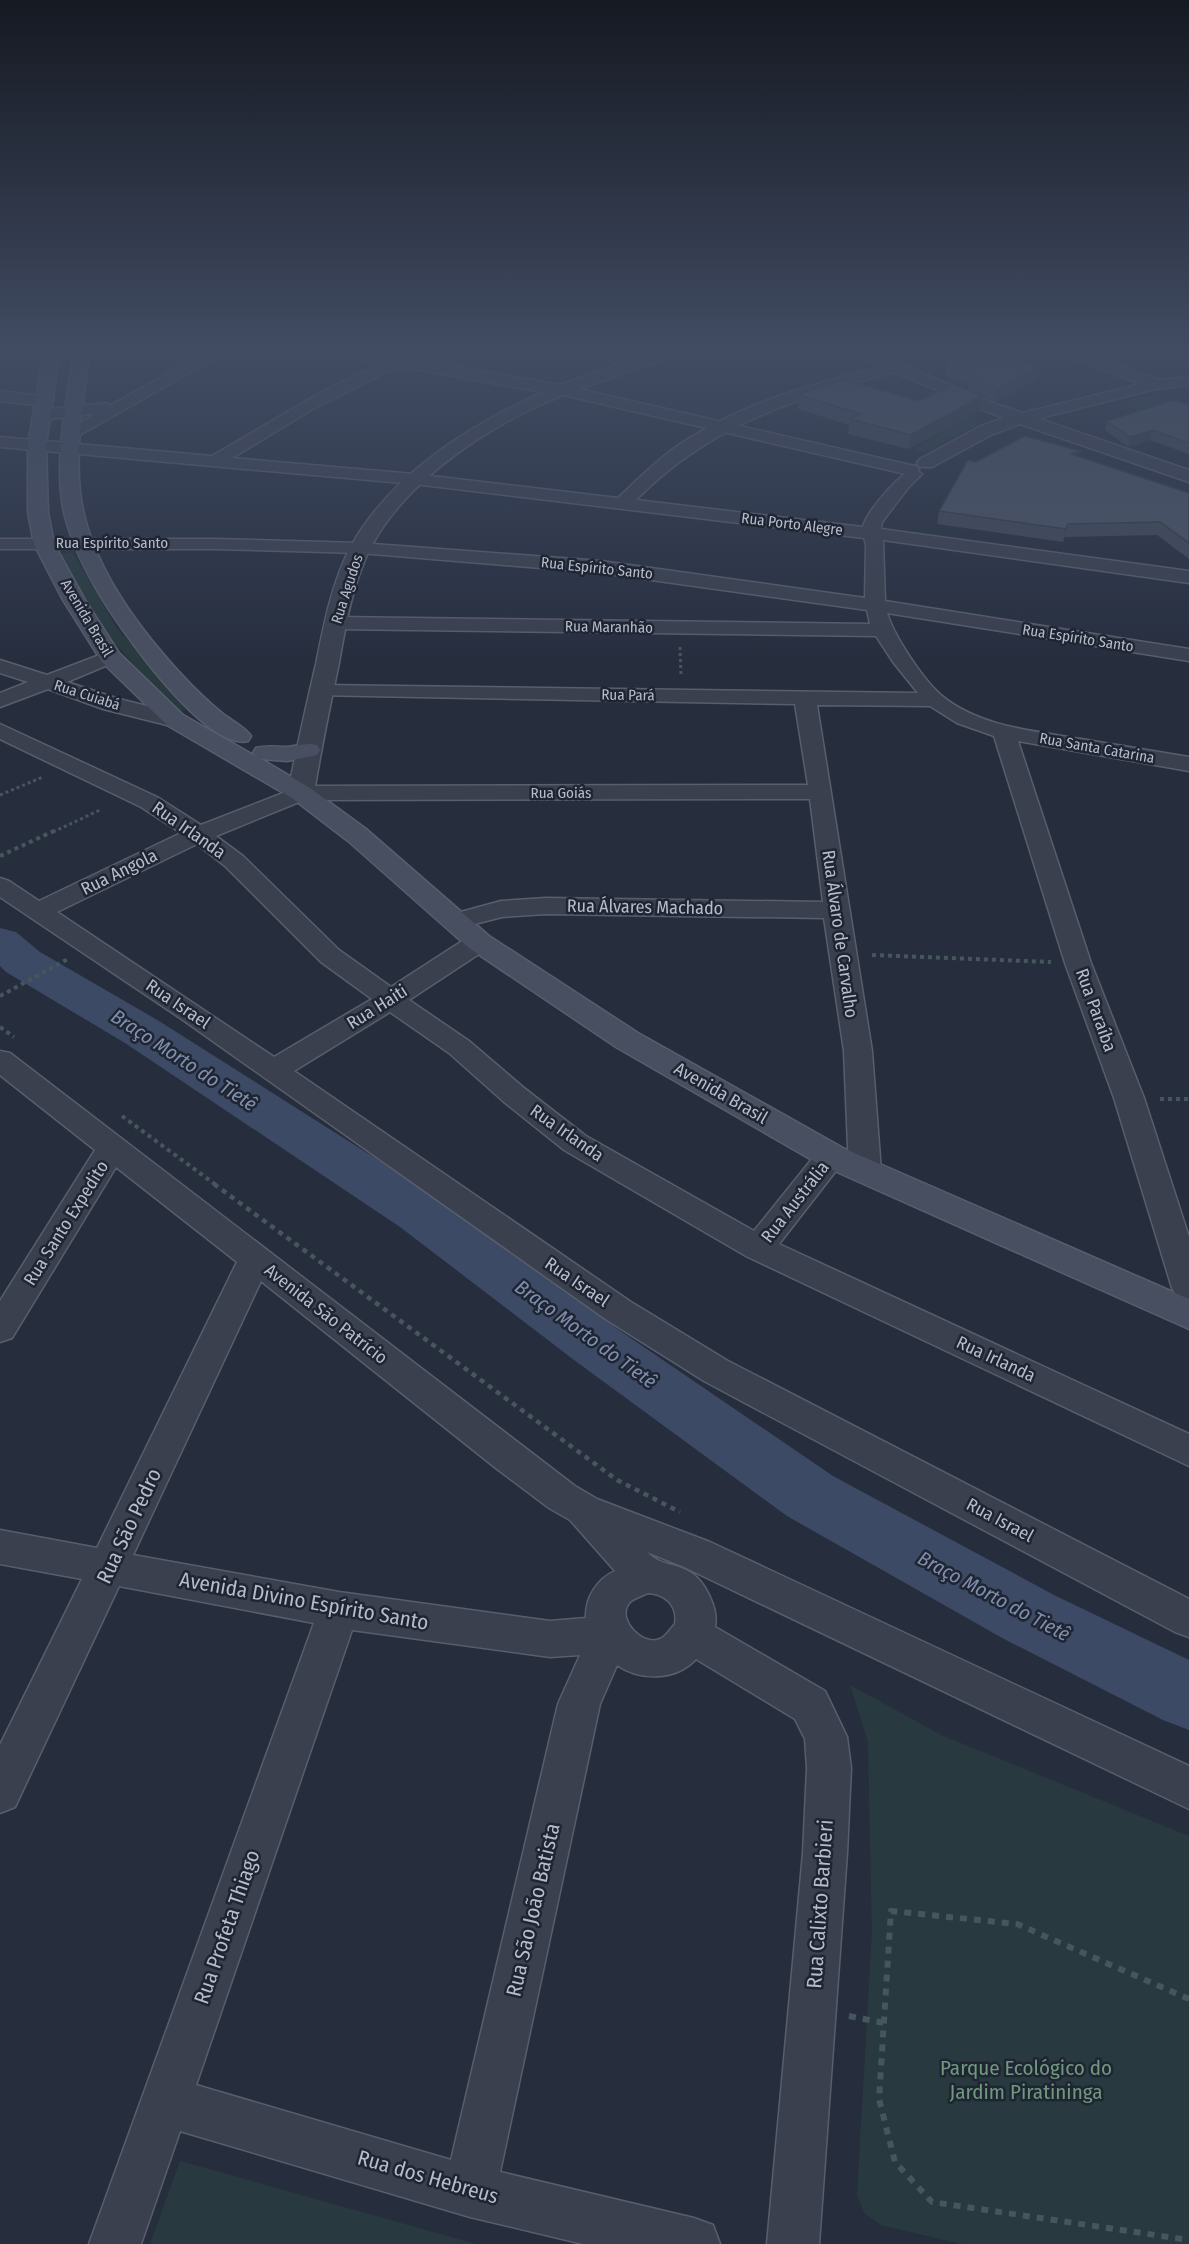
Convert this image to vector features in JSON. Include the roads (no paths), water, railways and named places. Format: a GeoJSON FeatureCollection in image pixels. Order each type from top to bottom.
{"type":"FeatureCollection","features":[{"type":"Feature","properties":{"kind":"main road","name":"Avenida Brasil"},"geometry":{"type":"LineString","coordinates":[[37,455],[38,512],[44,544],[83,616],[110,657],[175,720],[301,793],[357,835],[479,942],[627,1040],[831,1156],[1189,1315]]}},
{"type":"Feature","properties":{"kind":"main road","name":"Avenida Brasil"},"geometry":{"type":"LineString","coordinates":[[72,455],[73,508],[84,543],[110,593],[163,668],[213,718],[281,764],[301,793]]}},
{"type":"Feature","properties":{"kind":"main road"},"geometry":{"type":"LineString","coordinates":[[266,753],[287,754],[308,750]]}},
{"type":"Feature","properties":{"kind":"street","name":"Rua Porto Alegre"},"geometry":{"type":"LineString","coordinates":[[186,455],[216,461],[414,479],[623,503],[1189,577]]}},
{"type":"Feature","properties":{"kind":"street"},"geometry":{"type":"LineString","coordinates":[[216,461],[226,455]]}},
{"type":"Feature","properties":{"kind":"street","name":"Rua Agudos"},"geometry":{"type":"LineString","coordinates":[[301,793],[340,602],[360,548],[414,479],[447,455]]}},
{"type":"Feature","properties":{"kind":"street"},"geometry":{"type":"LineString","coordinates":[[623,503],[677,455]]}},
{"type":"Feature","properties":{"kind":"street"},"geometry":{"type":"LineString","coordinates":[[861,455],[944,474],[973,455]]}},
{"type":"Feature","properties":{"kind":"street"},"geometry":{"type":"LineString","coordinates":[[934,700],[900,658],[882,630],[875,605],[877,538],[873,522],[917,468],[947,455]]}},
{"type":"Feature","properties":{"kind":"street"},"geometry":{"type":"LineString","coordinates":[[1092,455],[1189,487]]}},
{"type":"Feature","properties":{"kind":"street"},"geometry":{"type":"LineString","coordinates":[[1125,455],[1189,476]]}},
{"type":"Feature","properties":{"kind":"street"},"geometry":{"type":"LineString","coordinates":[[877,538],[900,518]]}},
{"type":"Feature","properties":{"kind":"street","name":"Rua Espírito Santo"},"geometry":{"type":"LineString","coordinates":[[0,544],[84,543],[360,548],[601,567],[875,605],[1189,655]]}},
{"type":"Feature","properties":{"kind":"street","name":"Rua Maranhão"},"geometry":{"type":"LineString","coordinates":[[335,623],[882,630]]}},
{"type":"Feature","properties":{"kind":"street"},"geometry":{"type":"LineString","coordinates":[[0,701],[110,657]]}},
{"type":"Feature","properties":{"kind":"street","name":"Rua Cuiabá"},"geometry":{"type":"LineString","coordinates":[[0,666],[111,704],[175,720]]}},
{"type":"Feature","properties":{"kind":"street","name":"Rua Pará"},"geometry":{"type":"LineString","coordinates":[[321,691],[934,700]]}},
{"type":"Feature","properties":{"kind":"street","name":"Rua Álvaro de Carvalho"},"geometry":{"type":"LineString","coordinates":[[805,698],[821,792],[842,954],[858,1052],[865,1171]]}},
{"type":"Feature","properties":{"kind":"street","name":"Rua Santa Catarina"},"geometry":{"type":"LineString","coordinates":[[934,700],[964,718],[1004,732],[1189,764]]}},
{"type":"Feature","properties":{"kind":"street","name":"Rua Irlanda"},"geometry":{"type":"LineString","coordinates":[[0,731],[149,802],[199,834],[234,861],[330,956],[459,1047],[514,1095],[575,1143],[758,1248],[1189,1451]]}},
{"type":"Feature","properties":{"kind":"street","name":"Rua Paraíba"},"geometry":{"type":"LineString","coordinates":[[1004,732],[1078,963],[1129,1098],[1189,1288]]}},
{"type":"Feature","properties":{"kind":"street","name":"Rua Goiás"},"geometry":{"type":"LineString","coordinates":[[301,793],[821,792]]}},
{"type":"Feature","properties":{"kind":"street","name":"Rua Angola"},"geometry":{"type":"LineString","coordinates":[[38,911],[199,834],[301,793]]}},
{"type":"Feature","properties":{"kind":"street","name":"Rua Israel"},"geometry":{"type":"LineString","coordinates":[[0,886],[274,1070],[590,1292],[707,1365],[1189,1619]]}},
{"type":"Feature","properties":{"kind":"street","name":"Rua Álvares Machado"},"geometry":{"type":"LineString","coordinates":[[455,921],[501,909],[546,906],[836,910]]}},
{"type":"Feature","properties":{"kind":"street","name":"Rua Haiti"},"geometry":{"type":"LineString","coordinates":[[274,1070],[390,1000],[479,942]]}},
{"type":"Feature","properties":{"kind":"street","name":"Avenida São Patrício"},"geometry":{"type":"LineString","coordinates":[[9,1050],[112,1148],[510,1458],[562,1497],[584,1509],[644,1576]]}},
{"type":"Feature","properties":{"kind":"street","name":"Rua Santo Expedito"},"geometry":{"type":"LineString","coordinates":[[0,1329],[112,1148]]}},
{"type":"Feature","properties":{"kind":"street","name":"Rua Austrália"},"geometry":{"type":"LineString","coordinates":[[758,1248],[831,1156]]}},
{"type":"Feature","properties":{"kind":"street","name":"Rua São Pedro"},"geometry":{"type":"LineString","coordinates":[[0,1792],[255,1259]]}},
{"type":"Feature","properties":{"kind":"street"},"geometry":{"type":"LineString","coordinates":[[584,1509],[696,1554],[1189,1788]]}},
{"type":"Feature","properties":{"kind":"street","name":"Avenida Divino Espírito Santo"},"geometry":{"type":"LineString","coordinates":[[0,1547],[339,1610],[550,1639],[610,1634]]}},
{"type":"Feature","properties":{"kind":"street"},"geometry":{"type":"LineString","coordinates":[[644,1576],[658,1576],[672,1581],[685,1590],[693,1601],[697,1615],[695,1629],[688,1642],[676,1652],[661,1657],[646,1658],[630,1653],[618,1645],[610,1634],[606,1622],[606,1608],[610,1597],[620,1586],[644,1576]]}},
{"type":"Feature","properties":{"kind":"street","name":"Rua Profeta Thiago"},"geometry":{"type":"LineString","coordinates":[[115,2244],[339,1610]]}},
{"type":"Feature","properties":{"kind":"street","name":"Rua São João Batista"},"geometry":{"type":"LineString","coordinates":[[470,2191],[579,1704],[610,1634]]}},
{"type":"Feature","properties":{"kind":"street","name":"Rua Calixto Barbieri"},"geometry":{"type":"LineString","coordinates":[[692,1635],[810,1705],[826,1737],[829,1768],[825,1852],[793,2244]]}},
{"type":"Feature","properties":{"kind":"street","name":"Rua dos Hebreus"},"geometry":{"type":"LineString","coordinates":[[165,2101],[470,2191],[694,2244]]}},
{"type":"Feature","properties":{"kind":"waterway","name":"Braço Morto do Tietê"},"geometry":{"type":"LineString","coordinates":[[0,942],[23,962],[142,1032],[420,1213],[595,1344],[810,1496],[1029,1617],[1189,1696]]}},
{"type":"Feature","properties":{"kind":"park label","name":"Parque Ecológico do Jardim Piratininga"},"geometry":{"type":"Point","coordinates":[1026,2080]}}]}
